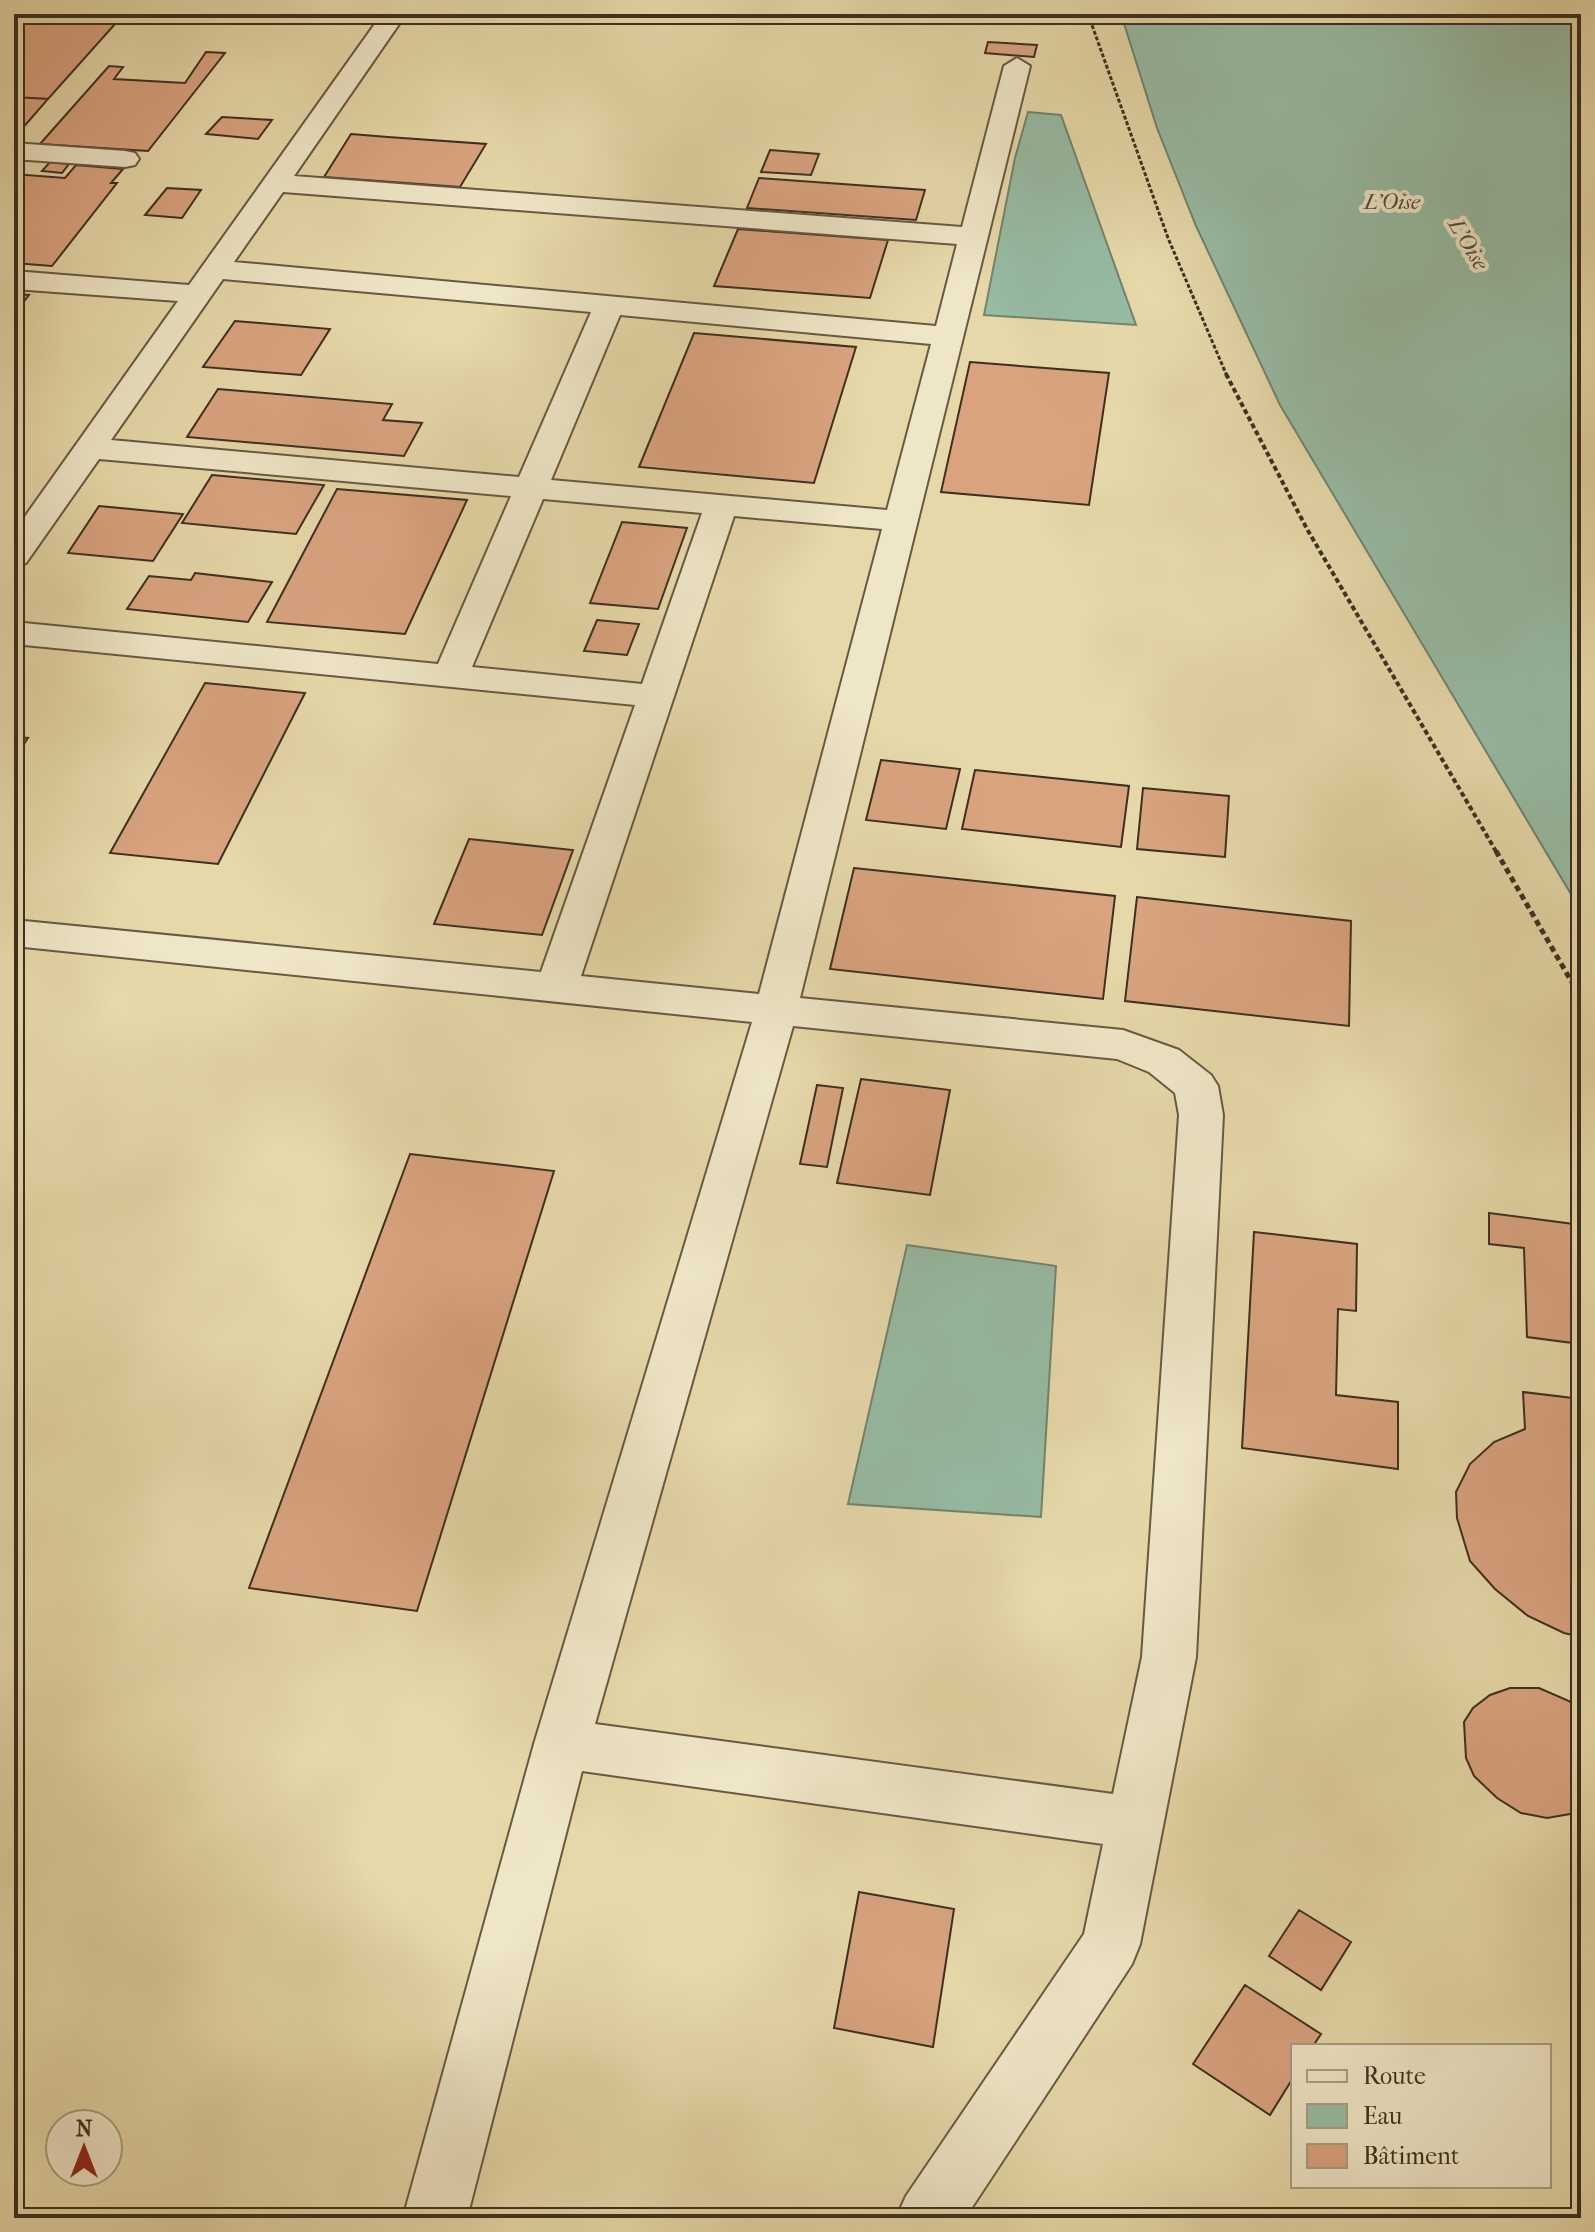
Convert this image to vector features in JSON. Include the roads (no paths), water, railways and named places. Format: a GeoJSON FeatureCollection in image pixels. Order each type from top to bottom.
{"type":"FeatureCollection","features":[{"type":"Feature","properties":{"kind":"lane"},"geometry":{"type":"LineString","coordinates":[[14,556],[394,14]]}},
{"type":"Feature","properties":{"kind":"lane"},"geometry":{"type":"LineString","coordinates":[[435,2218],[562,1744],[776,1009],[970,236],[1017,66]]}},
{"type":"Feature","properties":{"kind":"lane"},"geometry":{"type":"LineString","coordinates":[[14,151],[125,159]]}},
{"type":"Feature","properties":{"kind":"lane"},"geometry":{"type":"LineString","coordinates":[[275,183],[970,236]]}},
{"type":"Feature","properties":{"kind":"lane"},"geometry":{"type":"LineString","coordinates":[[214,269],[945,336]]}},
{"type":"Feature","properties":{"kind":"lane"},"geometry":{"type":"LineString","coordinates":[[14,280],[196,294]]}},
{"type":"Feature","properties":{"kind":"lane"},"geometry":{"type":"LineString","coordinates":[[450,677],[609,305]]}},
{"type":"Feature","properties":{"kind":"lane"},"geometry":{"type":"LineString","coordinates":[[89,448],[899,521]]}},
{"type":"Feature","properties":{"kind":"lane"},"geometry":{"type":"LineString","coordinates":[[556,988],[722,503]]}},
{"type":"Feature","properties":{"kind":"lane"},"geometry":{"type":"LineString","coordinates":[[14,633],[656,696]]}},
{"type":"Feature","properties":{"kind":"lane"},"geometry":{"type":"LineString","coordinates":[[14,933],[1123,1045],[1164,1061],[1196,1086],[1201,1115],[1169,1657],[1111,1944],[928,2218]]}},
{"type":"Feature","properties":{"kind":"lane"},"geometry":{"type":"LineString","coordinates":[[562,1744],[1136,1823]]}},
{"type":"Feature","properties":{"kind":"water","name":"L’Oise"},"geometry":{"type":"Polygon","coordinates":[[[1121,14],[1565,14],[1581,41],[1581,911],[1280,405],[1196,226],[1157,128],[1121,14]]]}},
{"type":"Feature","properties":{"kind":"water"},"geometry":{"type":"Polygon","coordinates":[[[1028,112],[1061,115],[1136,325],[984,315],[1015,158],[1028,112]]]}},
{"type":"Feature","properties":{"kind":"water"},"geometry":{"type":"Polygon","coordinates":[[[907,1245],[1056,1266],[1041,1517],[848,1504],[907,1245]]]}},
{"type":"Feature","properties":{"kind":"water label","name":"L'Oise"},"geometry":{"type":"Point","coordinates":[1468,244]}}]}
